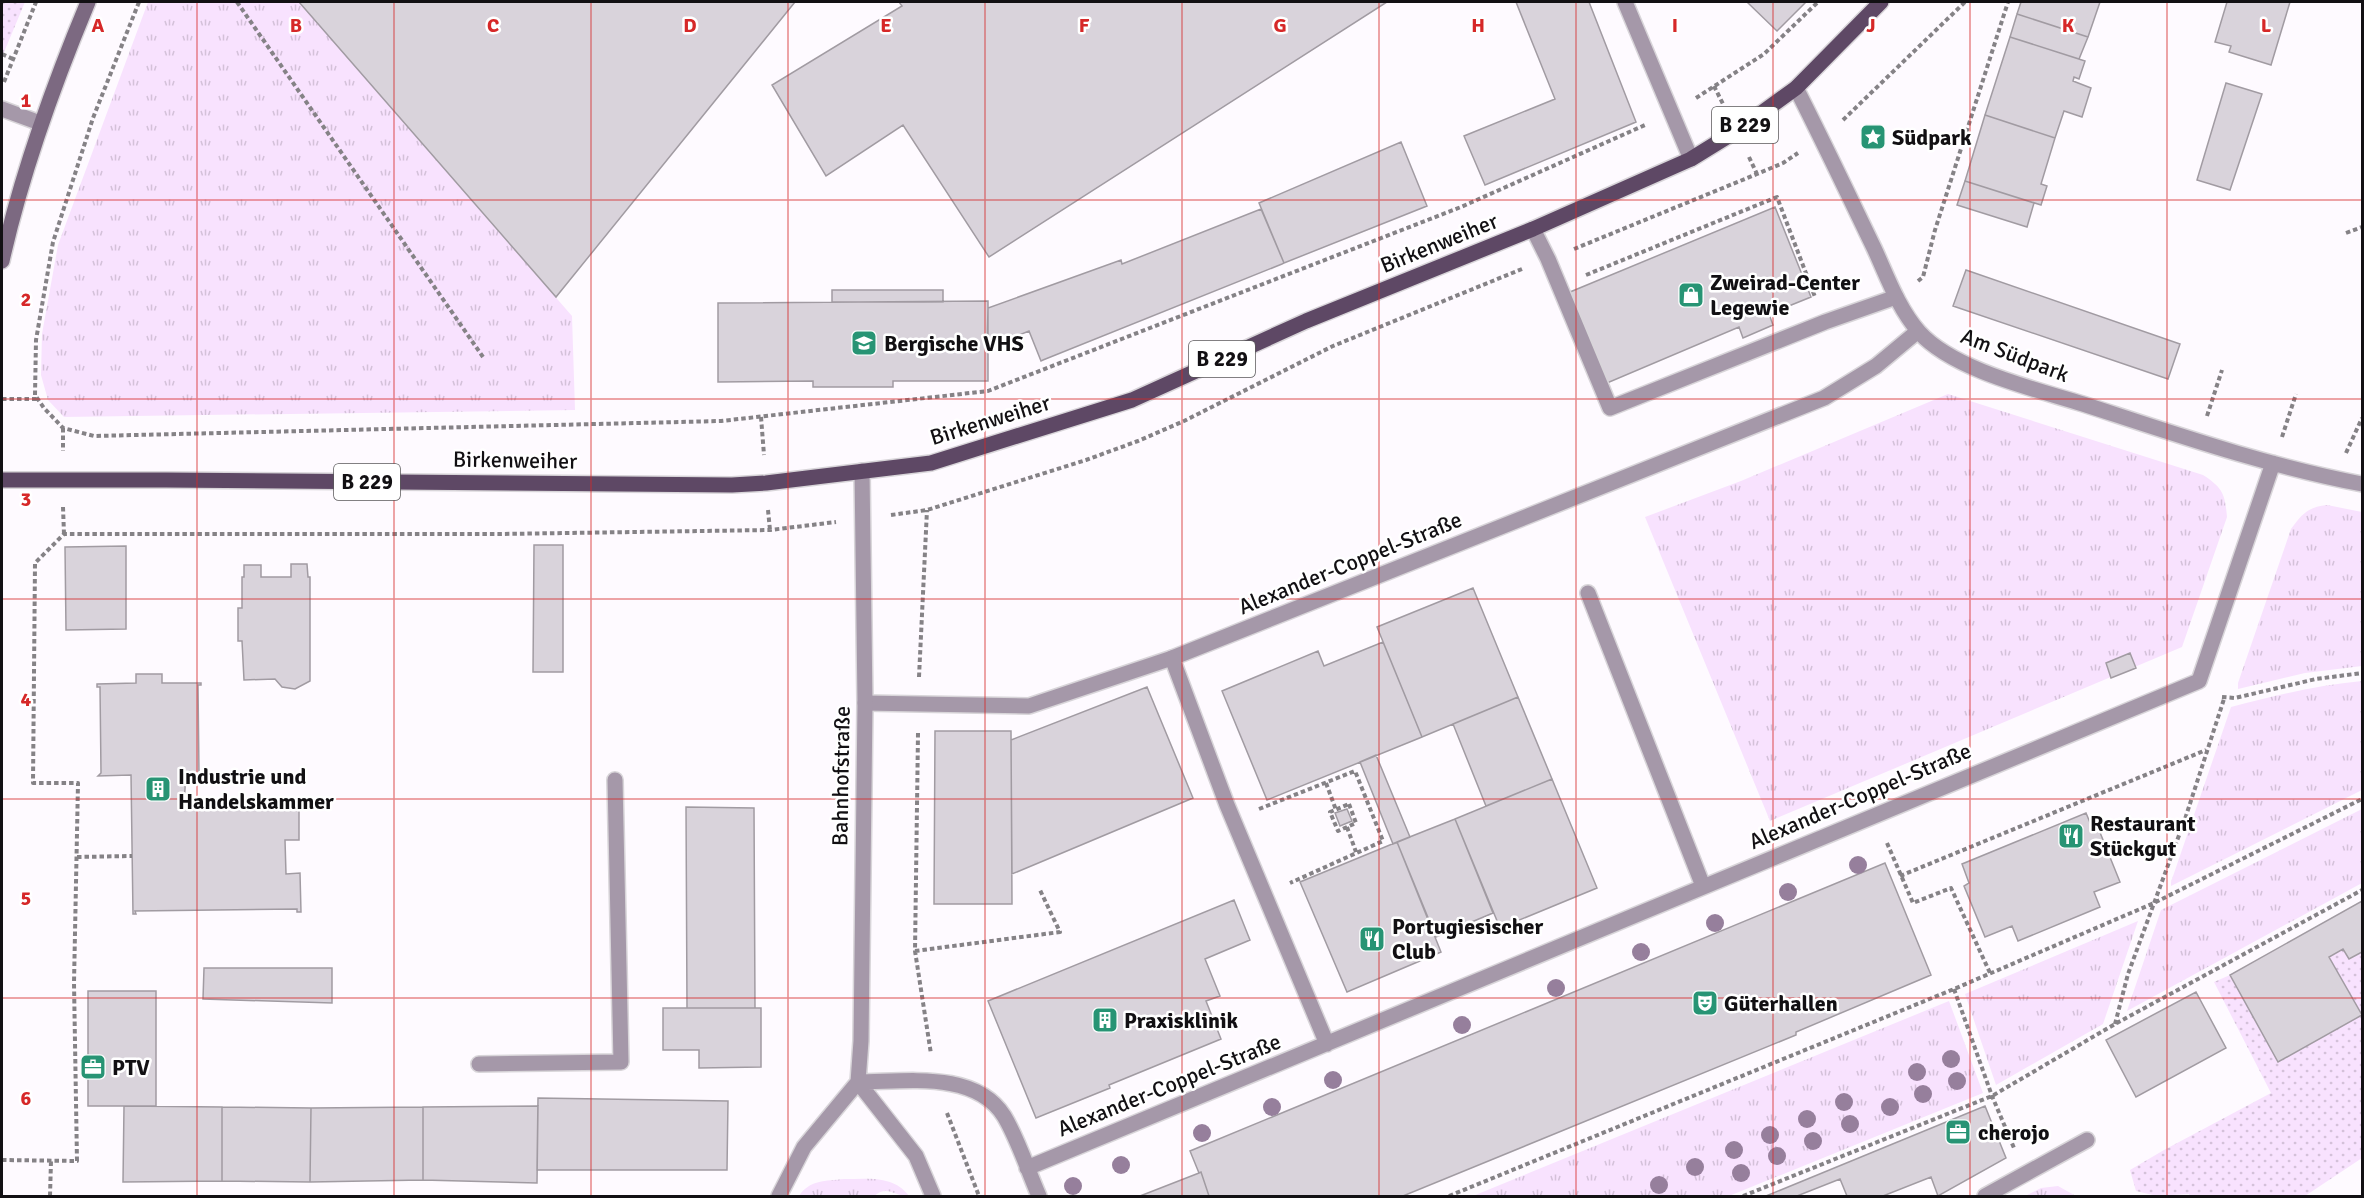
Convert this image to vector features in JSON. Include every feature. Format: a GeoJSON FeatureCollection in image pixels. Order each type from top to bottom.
{"type":"FeatureCollection","features":[{"type":"Feature","properties":{"kind":"main road","name":"Birkenweiher"},"geometry":{"type":"LineString","coordinates":[[2,480],[732,485],[931,463],[1132,400],[1306,321],[1533,229],[1691,159],[1738,130],[1796,88],[1881,2]]}},
{"type":"Feature","properties":{"kind":"street"},"geometry":{"type":"LineString","coordinates":[[2,261],[13,211],[40,123],[88,2]]}},
{"type":"Feature","properties":{"kind":"street"},"geometry":{"type":"LineString","coordinates":[[1625,2],[1691,159]]}},
{"type":"Feature","properties":{"kind":"street","name":"Am Südpark"},"geometry":{"type":"LineString","coordinates":[[1796,88],[1822,138],[1896,297],[1918,331],[1937,348],[1962,362],[1998,377],[2199,442],[2273,463],[2362,484]]}},
{"type":"Feature","properties":{"kind":"street"},"geometry":{"type":"LineString","coordinates":[[2,109],[40,123]]}},
{"type":"Feature","properties":{"kind":"street"},"geometry":{"type":"LineString","coordinates":[[1533,229],[1548,259],[1610,408],[1825,322],[1896,297]]}},
{"type":"Feature","properties":{"kind":"street","name":"Alexander-Coppel-Straße"},"geometry":{"type":"LineString","coordinates":[[865,703],[1029,706],[1172,658],[1824,398],[1876,366],[1918,331]]}},
{"type":"Feature","properties":{"kind":"street","name":"Alexander-Coppel-Straße"},"geometry":{"type":"LineString","coordinates":[[1027,1168],[2199,681],[2273,463]]}},
{"type":"Feature","properties":{"kind":"street","name":"Bahnhofstraße"},"geometry":{"type":"LineString","coordinates":[[858,1082],[861,1041],[865,703],[862,471]]}},
{"type":"Feature","properties":{"kind":"street"},"geometry":{"type":"LineString","coordinates":[[1588,593],[1703,886]]}},
{"type":"Feature","properties":{"kind":"street"},"geometry":{"type":"LineString","coordinates":[[1172,658],[1233,819],[1328,1044]]}},
{"type":"Feature","properties":{"kind":"street"},"geometry":{"type":"LineString","coordinates":[[479,1064],[621,1062],[615,780]]}},
{"type":"Feature","properties":{"kind":"street"},"geometry":{"type":"LineString","coordinates":[[858,1082],[954,1084],[978,1092],[993,1102],[1005,1117],[1039,1197]]}},
{"type":"Feature","properties":{"kind":"street"},"geometry":{"type":"LineString","coordinates":[[779,1197],[804,1147],[858,1082]]}},
{"type":"Feature","properties":{"kind":"street"},"geometry":{"type":"LineString","coordinates":[[858,1082],[916,1156],[933,1197]]}},
{"type":"Feature","properties":{"kind":"street"},"geometry":{"type":"LineString","coordinates":[[1985,1197],[2087,1140]]}},
{"type":"Feature","properties":{"kind":"path"},"geometry":{"type":"LineString","coordinates":[[2,88],[36,2]]}},
{"type":"Feature","properties":{"kind":"path"},"geometry":{"type":"LineString","coordinates":[[139,2],[93,118],[53,242],[36,340],[35,395],[51,417],[63,428],[94,436],[720,421],[988,391],[1461,207],[1672,114],[1764,54],[1818,2]]}},
{"type":"Feature","properties":{"kind":"path"},"geometry":{"type":"LineString","coordinates":[[237,2],[483,357]]}},
{"type":"Feature","properties":{"kind":"path"},"geometry":{"type":"LineString","coordinates":[[2,1160],[77,1161],[74,983],[78,783],[33,783],[35,563],[64,534],[500,534],[770,530],[927,510],[1086,460],[1138,441],[1184,421],[1333,346],[1783,163],[1822,138],[1965,2]]}},
{"type":"Feature","properties":{"kind":"path"},"geometry":{"type":"LineString","coordinates":[[1896,297],[1923,277],[1935,230],[2008,2]]}},
{"type":"Feature","properties":{"kind":"path"},"geometry":{"type":"LineString","coordinates":[[2,54],[13,59]]}},
{"type":"Feature","properties":{"kind":"path"},"geometry":{"type":"LineString","coordinates":[[1559,286],[1777,196],[1825,322]]}},
{"type":"Feature","properties":{"kind":"path"},"geometry":{"type":"LineString","coordinates":[[2346,233],[2362,227]]}},
{"type":"Feature","properties":{"kind":"path"},"geometry":{"type":"LineString","coordinates":[[2214,395],[2222,370]]}},
{"type":"Feature","properties":{"kind":"path"},"geometry":{"type":"LineString","coordinates":[[2288,421],[2296,394]]}},
{"type":"Feature","properties":{"kind":"path"},"geometry":{"type":"LineString","coordinates":[[2,399],[38,399]]}},
{"type":"Feature","properties":{"kind":"path"},"geometry":{"type":"LineString","coordinates":[[2346,453],[2362,418]]}},
{"type":"Feature","properties":{"kind":"path"},"geometry":{"type":"LineString","coordinates":[[927,510],[918,705],[915,951],[935,1083],[979,1197]]}},
{"type":"Feature","properties":{"kind":"path"},"geometry":{"type":"LineString","coordinates":[[2115,1024],[2128,974],[2185,819],[2224,698],[2235,698],[2316,679],[2362,673]]}},
{"type":"Feature","properties":{"kind":"path"},"geometry":{"type":"LineString","coordinates":[[1900,876],[2206,750]]}},
{"type":"Feature","properties":{"kind":"path"},"geometry":{"type":"LineString","coordinates":[[1233,819],[1355,771],[1383,841],[1264,894]]}},
{"type":"Feature","properties":{"kind":"path"},"geometry":{"type":"LineString","coordinates":[[1326,783],[1335,810]]}},
{"type":"Feature","properties":{"kind":"path"},"geometry":{"type":"LineString","coordinates":[[1449,1197],[1954,989],[2154,903],[2362,800]]}},
{"type":"Feature","properties":{"kind":"path"},"geometry":{"type":"LineString","coordinates":[[1349,804],[1356,823],[1347,827],[1338,831],[1330,812],[1349,804]]}},
{"type":"Feature","properties":{"kind":"path"},"geometry":{"type":"LineString","coordinates":[[1347,827],[1356,852]]}},
{"type":"Feature","properties":{"kind":"path"},"geometry":{"type":"LineString","coordinates":[[76,857],[132,856]]}},
{"type":"Feature","properties":{"kind":"path"},"geometry":{"type":"LineString","coordinates":[[1894,863],[1913,903],[1951,888],[1990,973]]}},
{"type":"Feature","properties":{"kind":"path"},"geometry":{"type":"LineString","coordinates":[[915,951],[1060,932],[1039,888]]}},
{"type":"Feature","properties":{"kind":"path"},"geometry":{"type":"LineString","coordinates":[[1743,1197],[1992,1096],[2115,1024],[2362,890]]}},
{"type":"Feature","properties":{"kind":"path"},"geometry":{"type":"LineString","coordinates":[[1954,989],[1992,1096],[2025,1173]]}},
{"type":"Feature","properties":{"kind":"path"},"geometry":{"type":"LineString","coordinates":[[50,1197],[51,1161]]}},
{"type":"Feature","properties":{"kind":"green space"},"geometry":{"type":"Polygon","coordinates":[[[2,2],[25,2],[2,57],[2,2]]]}},
{"type":"Feature","properties":{"kind":"green space"},"geometry":{"type":"Polygon","coordinates":[[[148,2],[299,2],[572,316],[575,410],[64,417],[48,400],[41,375],[42,334],[58,245],[148,2]]]}},
{"type":"Feature","properties":{"kind":"green space"},"geometry":{"type":"Polygon","coordinates":[[[1948,394],[2203,475],[2219,488],[2224,497],[2227,517],[2182,647],[1770,821],[1645,517],[1741,481],[1948,394]]]}},
{"type":"Feature","properties":{"kind":"green space"},"geometry":{"type":"Polygon","coordinates":[[[2327,505],[2362,512],[2362,666],[2305,673],[2238,689],[2238,683],[2291,529],[2306,512],[2315,507],[2327,505]]]}},
{"type":"Feature","properties":{"kind":"green space"},"geometry":{"type":"Polygon","coordinates":[[[2362,681],[2362,790],[2171,886],[2231,707],[2312,688],[2362,681]]]}},
{"type":"Feature","properties":{"kind":"green space"},"geometry":{"type":"Polygon","coordinates":[[[2362,809],[2362,883],[2127,1011],[2161,910],[2362,809]]]}},
{"type":"Feature","properties":{"kind":"green space"},"geometry":{"type":"Polygon","coordinates":[[[2138,921],[2103,1024],[1996,1085],[1965,994],[2138,921]]]}},
{"type":"Feature","properties":{"kind":"green space"},"geometry":{"type":"Polygon","coordinates":[[[2343,949],[2349,959],[2362,952],[2362,1158],[2305,1196],[2189,1196],[2189,1194],[2157,1196],[2136,1191],[2130,1170],[2271,1093],[2214,982],[2230,975],[2279,1061],[2361,1015],[2329,957],[2343,949]]]}},
{"type":"Feature","properties":{"kind":"green space"},"geometry":{"type":"Polygon","coordinates":[[[1949,1001],[1983,1093],[1729,1196],[1473,1196],[1949,1001]]]}},
{"type":"Feature","properties":{"kind":"green space"},"geometry":{"type":"Polygon","coordinates":[[[844,1179],[888,1181],[903,1189],[909,1196],[883,1191],[874,1196],[799,1196],[813,1184],[844,1179]]]}},
{"type":"Feature","properties":{"kind":"green space"},"geometry":{"type":"Polygon","coordinates":[[[2058,1186],[2076,1196],[2025,1196],[2041,1188],[2058,1186]]]}},
{"type":"Feature","properties":{"kind":"building"},"geometry":{"type":"Polygon","coordinates":[[[299,2],[795,2],[556,297],[299,2]]]}},
{"type":"Feature","properties":{"kind":"building"},"geometry":{"type":"Polygon","coordinates":[[[899,2],[1387,2],[989,257],[903,125],[826,176],[772,85],[902,6],[899,2]]]}},
{"type":"Feature","properties":{"kind":"building"},"geometry":{"type":"Polygon","coordinates":[[[1516,2],[1589,2],[1636,122],[1485,185],[1464,136],[1555,99],[1516,2]]]}},
{"type":"Feature","properties":{"kind":"building"},"geometry":{"type":"Polygon","coordinates":[[[1747,2],[1806,2],[1777,31],[1747,2]]]}},
{"type":"Feature","properties":{"kind":"building"},"geometry":{"type":"Polygon","coordinates":[[[2021,2],[2100,2],[2088,37],[2017,14],[2021,2]]]}},
{"type":"Feature","properties":{"kind":"building"},"geometry":{"type":"Polygon","coordinates":[[[2227,2],[2290,2],[2271,65],[2229,52],[2231,46],[2215,42],[2227,2]]]}},
{"type":"Feature","properties":{"kind":"building"},"geometry":{"type":"Polygon","coordinates":[[[2017,14],[2088,37],[2079,59],[2010,37],[2017,14]]]}},
{"type":"Feature","properties":{"kind":"building"},"geometry":{"type":"Polygon","coordinates":[[[2010,37],[2085,61],[2079,79],[2074,77],[2073,81],[2091,88],[2082,117],[2064,111],[2055,138],[1985,115],[2010,37]]]}},
{"type":"Feature","properties":{"kind":"building"},"geometry":{"type":"Polygon","coordinates":[[[2226,83],[2262,94],[2230,190],[2197,180],[2226,83]]]}},
{"type":"Feature","properties":{"kind":"building"},"geometry":{"type":"Polygon","coordinates":[[[1985,115],[2055,138],[2041,184],[2047,186],[2041,205],[1965,181],[1985,115]]]}},
{"type":"Feature","properties":{"kind":"building"},"geometry":{"type":"Polygon","coordinates":[[[1401,142],[1427,206],[1284,263],[1259,203],[1401,142]]]}},
{"type":"Feature","properties":{"kind":"building"},"geometry":{"type":"Polygon","coordinates":[[[1965,181],[2034,203],[2027,227],[1957,205],[1965,181]]]}},
{"type":"Feature","properties":{"kind":"building","name":"Zweirad-Center Legewie"},"geometry":{"type":"Polygon","coordinates":[[[1775,207],[1811,297],[1769,314],[1773,325],[1743,338],[1739,327],[1607,383],[1570,292],[1775,207]]]}},
{"type":"Feature","properties":{"kind":"building"},"geometry":{"type":"Polygon","coordinates":[[[1261,209],[1284,263],[1041,361],[1029,331],[987,348],[988,308],[1121,260],[1122,264],[1261,209]]]}},
{"type":"Feature","properties":{"kind":"building"},"geometry":{"type":"Polygon","coordinates":[[[1966,270],[2180,344],[2168,379],[1953,306],[1966,270]]]}},
{"type":"Feature","properties":{"kind":"building"},"geometry":{"type":"Polygon","coordinates":[[[832,290],[943,290],[943,302],[832,302],[832,290]]]}},
{"type":"Feature","properties":{"kind":"building"},"geometry":{"type":"Polygon","coordinates":[[[988,301],[988,381],[893,381],[893,387],[813,387],[813,381],[718,382],[718,303],[988,301]]]}},
{"type":"Feature","properties":{"kind":"building"},"geometry":{"type":"Polygon","coordinates":[[[534,545],[563,545],[563,672],[533,672],[534,545]]]}},
{"type":"Feature","properties":{"kind":"building"},"geometry":{"type":"Polygon","coordinates":[[[126,546],[126,629],[66,630],[65,547],[126,546]]]}},
{"type":"Feature","properties":{"kind":"building"},"geometry":{"type":"Polygon","coordinates":[[[291,564],[307,564],[308,577],[310,577],[310,681],[295,689],[282,687],[275,679],[244,680],[242,641],[238,641],[238,608],[242,608],[244,565],[261,565],[261,577],[291,577],[291,564]]]}},
{"type":"Feature","properties":{"kind":"building"},"geometry":{"type":"Polygon","coordinates":[[[1473,588],[1518,697],[1422,737],[1377,627],[1473,588]]]}},
{"type":"Feature","properties":{"kind":"building"},"geometry":{"type":"Polygon","coordinates":[[[1383,642],[1422,737],[1267,800],[1222,691],[1318,651],[1324,666],[1383,642]]]}},
{"type":"Feature","properties":{"kind":"building"},"geometry":{"type":"Polygon","coordinates":[[[2130,653],[2136,668],[2111,678],[2106,663],[2130,653]]]}},
{"type":"Feature","properties":{"kind":"building","name":"Industrie und Handelskammer"},"geometry":{"type":"Polygon","coordinates":[[[136,674],[162,674],[162,683],[201,683],[198,685],[199,773],[202,775],[186,774],[184,804],[296,804],[296,801],[299,801],[299,840],[285,840],[286,874],[300,873],[301,912],[297,912],[297,909],[135,911],[136,914],[133,914],[131,775],[98,776],[101,773],[100,687],[97,687],[97,684],[136,683],[136,674]]]}},
{"type":"Feature","properties":{"kind":"building"},"geometry":{"type":"Polygon","coordinates":[[[1147,687],[1193,798],[1012,874],[1011,740],[1147,687]]]}},
{"type":"Feature","properties":{"kind":"building"},"geometry":{"type":"Polygon","coordinates":[[[1518,697],[1552,779],[1486,806],[1453,724],[1518,697]]]}},
{"type":"Feature","properties":{"kind":"building"},"geometry":{"type":"Polygon","coordinates":[[[935,731],[1011,731],[1012,904],[934,904],[935,731]]]}},
{"type":"Feature","properties":{"kind":"building"},"geometry":{"type":"Polygon","coordinates":[[[1376,755],[1410,837],[1393,844],[1360,762],[1376,755]]]}},
{"type":"Feature","properties":{"kind":"building"},"geometry":{"type":"Polygon","coordinates":[[[1552,779],[1597,888],[1500,928],[1455,819],[1552,779]]]}},
{"type":"Feature","properties":{"kind":"building"},"geometry":{"type":"Polygon","coordinates":[[[686,807],[754,808],[755,1008],[687,1008],[686,807]]]}},
{"type":"Feature","properties":{"kind":"building"},"geometry":{"type":"Polygon","coordinates":[[[1347,809],[1352,821],[1340,826],[1335,813],[1347,809]]]}},
{"type":"Feature","properties":{"kind":"building"},"geometry":{"type":"Polygon","coordinates":[[[2086,813],[2094,832],[2099,830],[2120,882],[2094,892],[2100,907],[2018,941],[2012,926],[1985,937],[1964,886],[1969,883],[1962,864],[2086,813]]]}},
{"type":"Feature","properties":{"kind":"building"},"geometry":{"type":"Polygon","coordinates":[[[1455,819],[1493,913],[1436,937],[1397,842],[1455,819]]]}},
{"type":"Feature","properties":{"kind":"building"},"geometry":{"type":"Polygon","coordinates":[[[1397,842],[1441,952],[1347,992],[1300,882],[1397,842]]]}},
{"type":"Feature","properties":{"kind":"building","name":"Güterhallen"},"geometry":{"type":"Polygon","coordinates":[[[1885,863],[1931,975],[1796,1032],[1796,1035],[1403,1196],[1209,1196],[1201,1172],[1199,1173],[1190,1151],[1885,863]]]}},
{"type":"Feature","properties":{"kind":"building","name":"Praxisklinik"},"geometry":{"type":"Polygon","coordinates":[[[1234,900],[1250,940],[1205,959],[1220,996],[1206,1001],[1221,1039],[1036,1118],[988,1001],[1234,900]]]}},
{"type":"Feature","properties":{"kind":"building"},"geometry":{"type":"Polygon","coordinates":[[[2362,901],[2362,952],[2349,959],[2343,949],[2329,957],[2362,1015],[2278,1062],[2230,975],[2362,901]]]}},
{"type":"Feature","properties":{"kind":"building"},"geometry":{"type":"Polygon","coordinates":[[[204,968],[332,968],[332,1003],[203,999],[204,968]]]}},
{"type":"Feature","properties":{"kind":"building"},"geometry":{"type":"Polygon","coordinates":[[[88,991],[156,991],[156,1106],[88,1106],[88,991]]]}},
{"type":"Feature","properties":{"kind":"building"},"geometry":{"type":"Polygon","coordinates":[[[2196,992],[2226,1048],[2136,1097],[2106,1040],[2196,992]]]}},
{"type":"Feature","properties":{"kind":"building"},"geometry":{"type":"Polygon","coordinates":[[[663,1008],[761,1008],[761,1067],[699,1068],[699,1050],[663,1050],[663,1008]]]}},
{"type":"Feature","properties":{"kind":"building"},"geometry":{"type":"Polygon","coordinates":[[[538,1098],[728,1101],[727,1170],[537,1170],[538,1098]]]}},
{"type":"Feature","properties":{"kind":"building"},"geometry":{"type":"Polygon","coordinates":[[[124,1106],[222,1107],[222,1181],[123,1182],[124,1106]]]}},
{"type":"Feature","properties":{"kind":"building"},"geometry":{"type":"Polygon","coordinates":[[[538,1106],[537,1183],[423,1180],[423,1107],[538,1106]]]}},
{"type":"Feature","properties":{"kind":"building","name":"cherojo"},"geometry":{"type":"Polygon","coordinates":[[[1985,1106],[2006,1158],[1938,1196],[1931,1177],[1883,1196],[1847,1196],[1840,1179],[1797,1196],[1766,1196],[1985,1106]]]}},
{"type":"Feature","properties":{"kind":"building"},"geometry":{"type":"Polygon","coordinates":[[[222,1107],[311,1108],[310,1182],[222,1181],[222,1107]]]}},
{"type":"Feature","properties":{"kind":"building"},"geometry":{"type":"Polygon","coordinates":[[[423,1107],[423,1180],[310,1182],[311,1108],[423,1107]]]}},
{"type":"Feature","properties":{"kind":"building"},"geometry":{"type":"Polygon","coordinates":[[[1201,1172],[1209,1196],[1140,1196],[1199,1173],[1201,1172]]]}},
{"type":"Feature","properties":{"kind":"place","name":"Südpark"},"geometry":{"type":"Point","coordinates":[1873,137]}},
{"type":"Feature","properties":{"kind":"place","name":"Zweirad-Center Legewie"},"geometry":{"type":"Point","coordinates":[1691,295]}},
{"type":"Feature","properties":{"kind":"place","name":"Bergische VHS"},"geometry":{"type":"Point","coordinates":[864,343]}},
{"type":"Feature","properties":{"kind":"place","name":"Industrie und Handelskammer"},"geometry":{"type":"Point","coordinates":[158,789]}},
{"type":"Feature","properties":{"kind":"place","name":"Restaurant Stückgut"},"geometry":{"type":"Point","coordinates":[2071,836]}},
{"type":"Feature","properties":{"kind":"place","name":"Portugiesischer Club"},"geometry":{"type":"Point","coordinates":[1372,939]}},
{"type":"Feature","properties":{"kind":"place","name":"Güterhallen"},"geometry":{"type":"Point","coordinates":[1705,1003]}},
{"type":"Feature","properties":{"kind":"place","name":"Praxisklinik"},"geometry":{"type":"Point","coordinates":[1105,1020]}},
{"type":"Feature","properties":{"kind":"place","name":"PTV"},"geometry":{"type":"Point","coordinates":[93,1067]}},
{"type":"Feature","properties":{"kind":"place","name":"cherojo"},"geometry":{"type":"Point","coordinates":[1958,1132]}}]}
